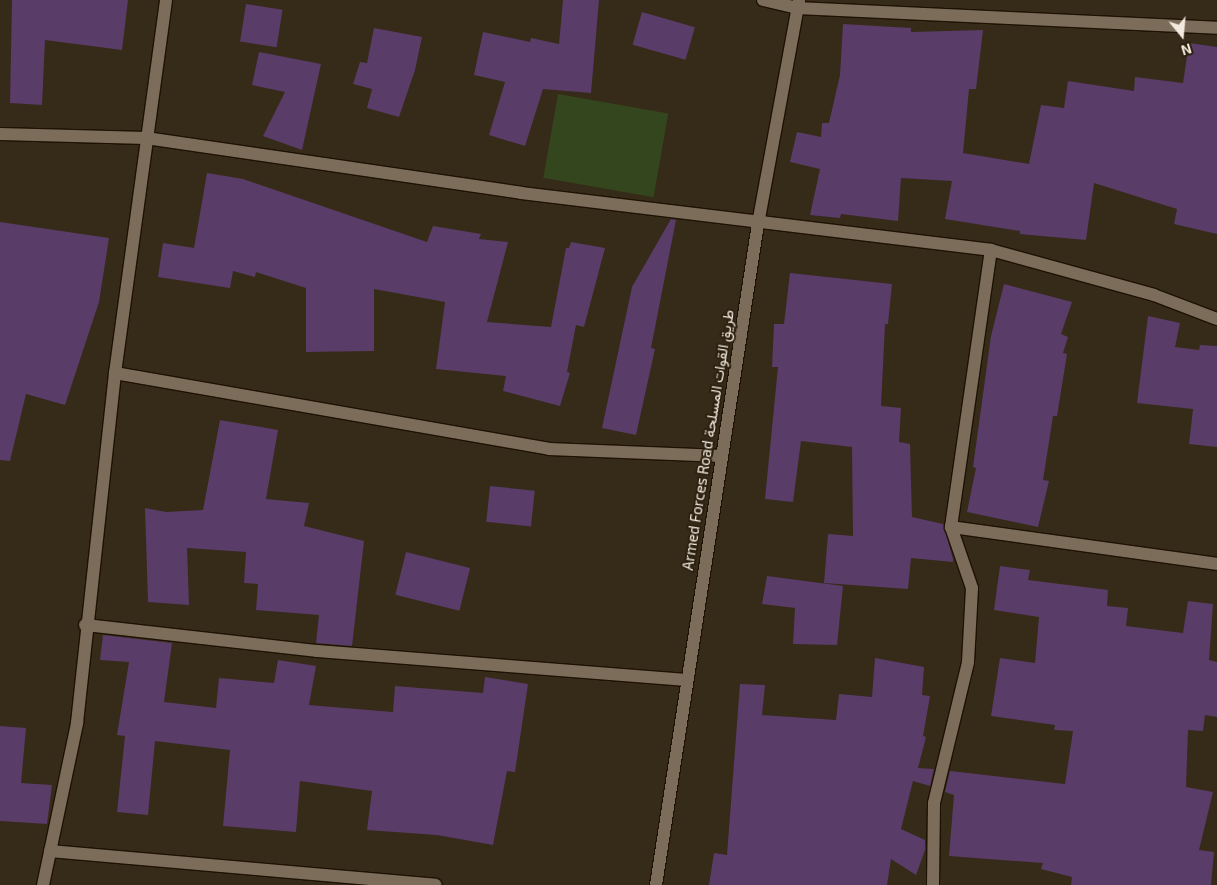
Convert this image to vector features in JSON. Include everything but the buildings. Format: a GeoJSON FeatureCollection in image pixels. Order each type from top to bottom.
{"type":"FeatureCollection","features":[{"type":"Feature","properties":{"kind":"street"},"geometry":{"type":"LineString","coordinates":[[43,885],[77,723],[85,625],[115,373],[166,0]]}},
{"type":"Feature","properties":{"kind":"street"},"geometry":{"type":"LineString","coordinates":[[763,0],[798,4],[1217,28]]}},
{"type":"Feature","properties":{"kind":"street","name":"Armed Forces Road طريق القوات المسلحة"},"geometry":{"type":"LineString","coordinates":[[656,885],[758,224],[798,4]]}},
{"type":"Feature","properties":{"kind":"street"},"geometry":{"type":"LineString","coordinates":[[0,134],[146,138],[521,193],[758,224],[991,250],[1154,296],[1217,319]]}},
{"type":"Feature","properties":{"kind":"street"},"geometry":{"type":"LineString","coordinates":[[933,885],[934,803],[968,662],[972,588],[951,527],[991,250]]}},
{"type":"Feature","properties":{"kind":"street"},"geometry":{"type":"LineString","coordinates":[[115,373],[549,449],[722,456]]}},
{"type":"Feature","properties":{"kind":"street"},"geometry":{"type":"LineString","coordinates":[[951,527],[1217,564]]}},
{"type":"Feature","properties":{"kind":"street"},"geometry":{"type":"LineString","coordinates":[[85,625],[317,651],[687,680]]}},
{"type":"Feature","properties":{"kind":"street"},"geometry":{"type":"LineString","coordinates":[[50,851],[436,885]]}},
{"type":"Feature","properties":{"kind":"green space"},"geometry":{"type":"Polygon","coordinates":[[[558,94],[668,113],[654,197],[543,178],[558,94]]]}}]}
